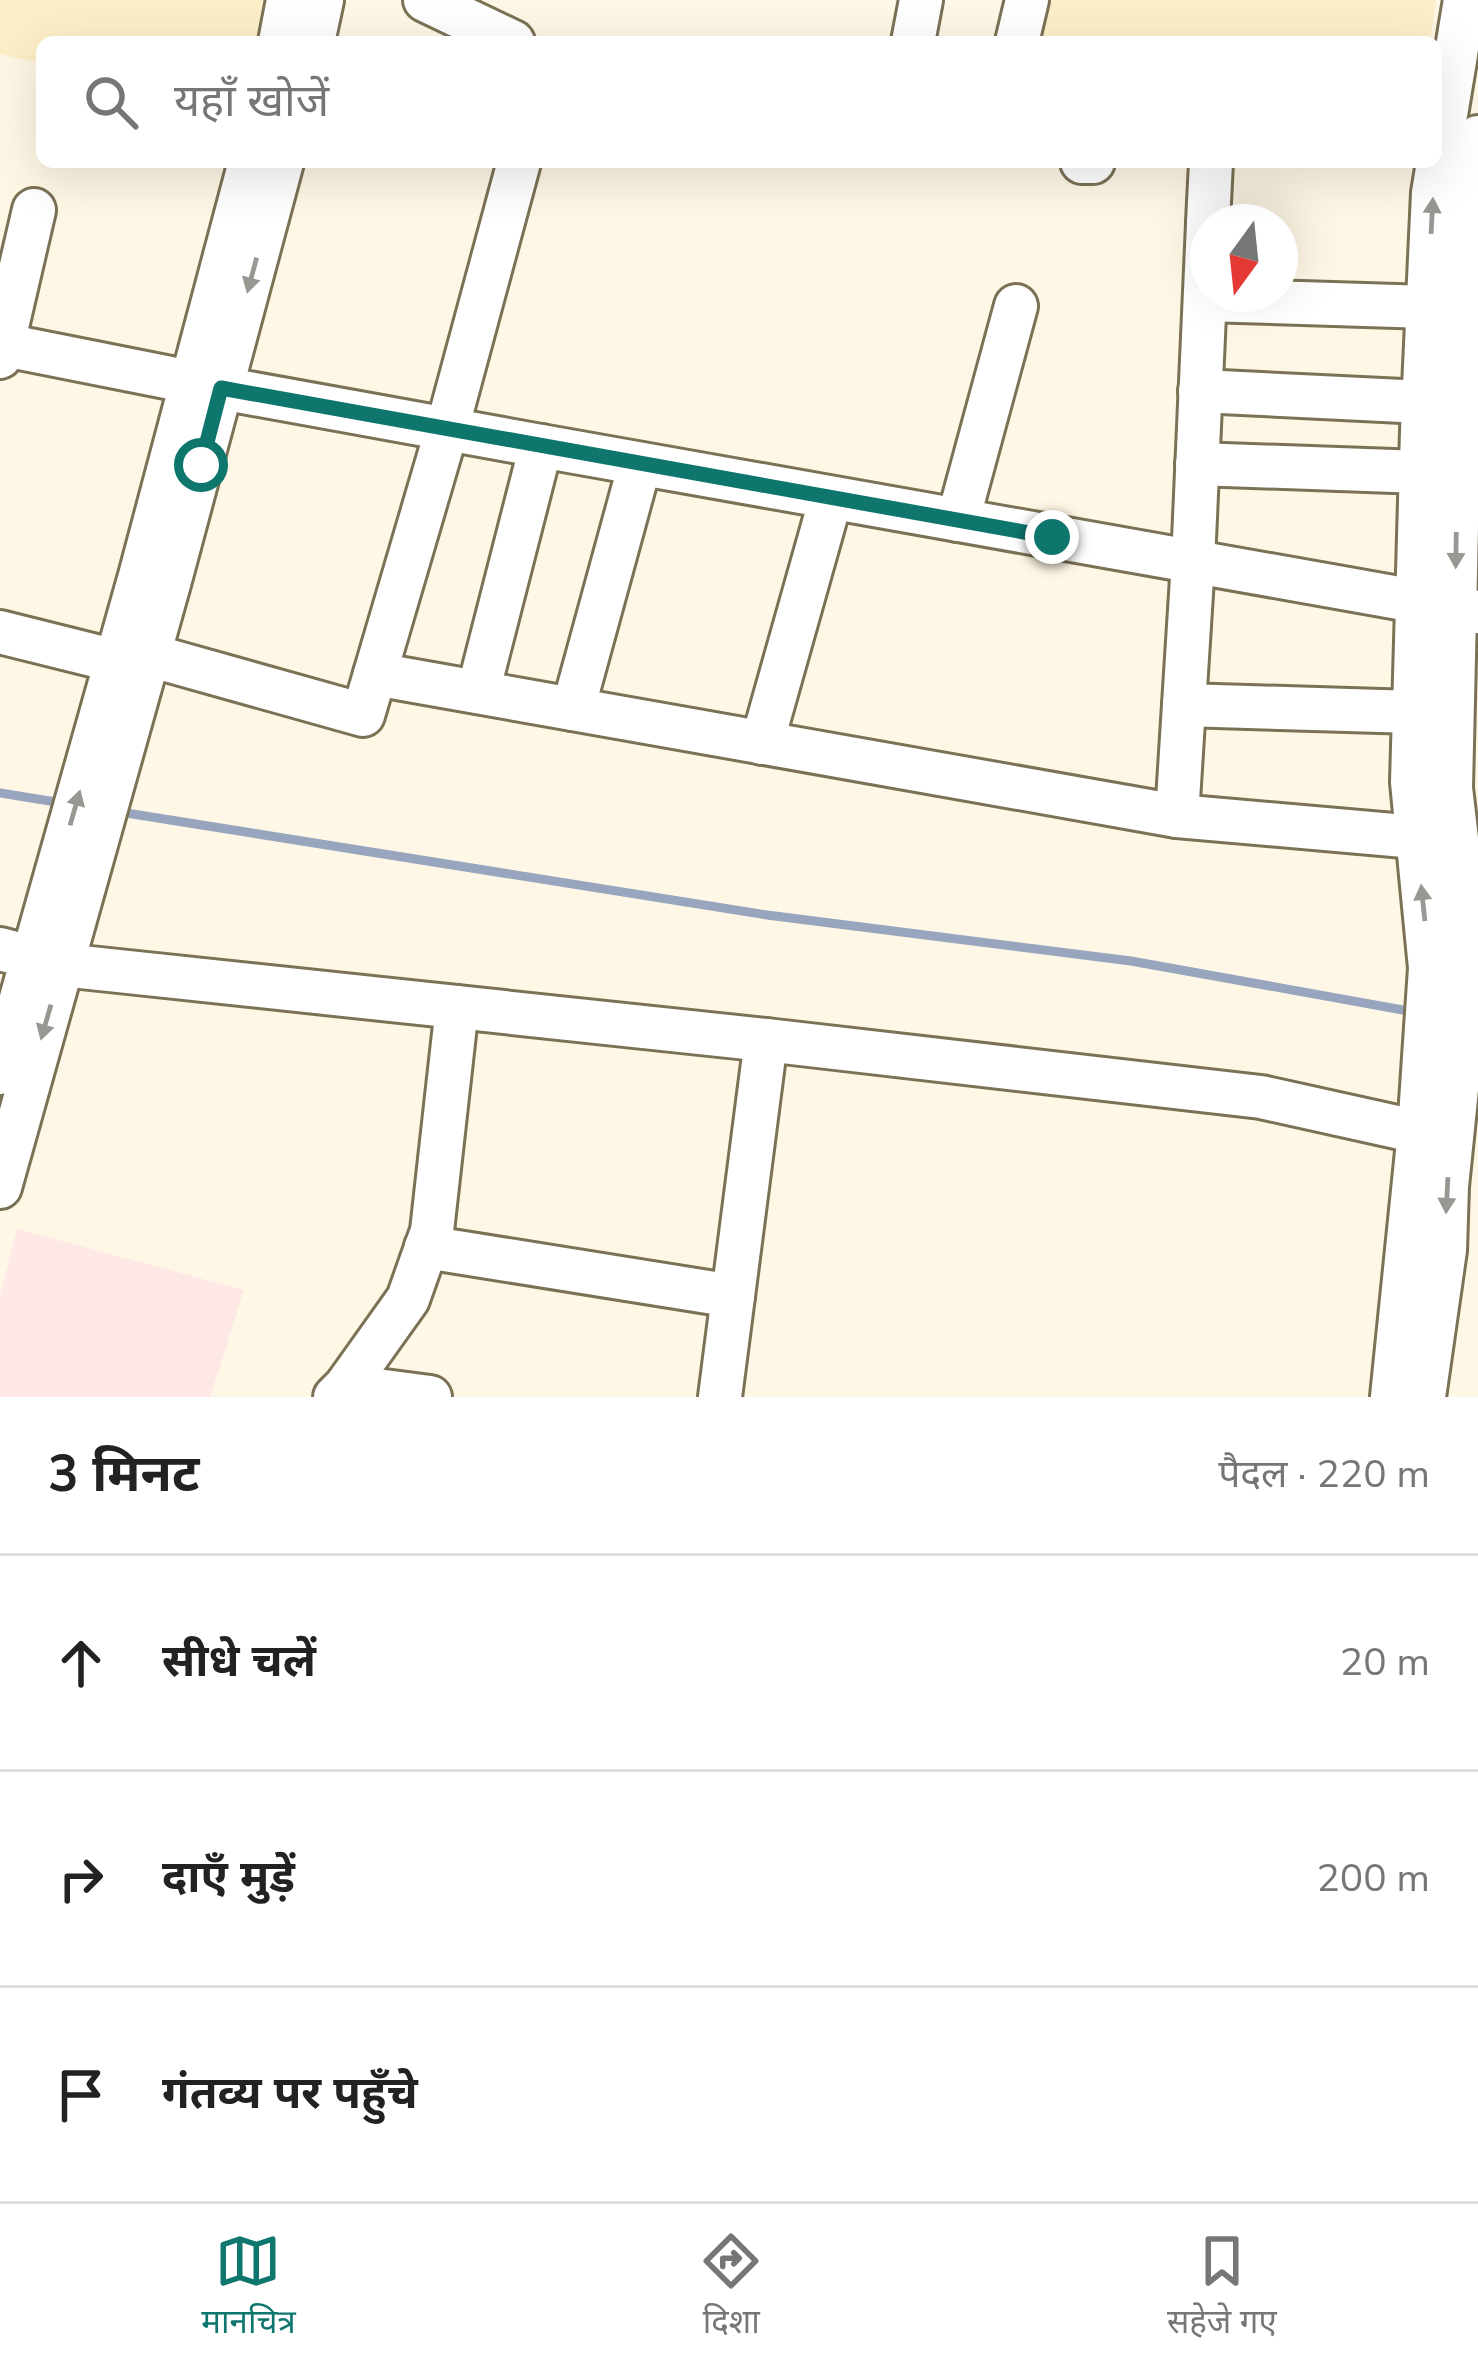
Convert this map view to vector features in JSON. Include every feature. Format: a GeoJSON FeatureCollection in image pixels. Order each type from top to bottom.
{"type":"FeatureCollection","features":[{"type":"Feature","properties":{"kind":"street"},"geometry":{"type":"LineString","coordinates":[[281,36],[289,0]]}},
{"type":"Feature","properties":{"kind":"street"},"geometry":{"type":"LineString","coordinates":[[314,36],[322,0]]}},
{"type":"Feature","properties":{"kind":"street"},"geometry":{"type":"LineString","coordinates":[[425,0],[500,36]]}},
{"type":"Feature","properties":{"kind":"street"},"geometry":{"type":"LineString","coordinates":[[914,36],[921,0]]}},
{"type":"Feature","properties":{"kind":"street"},"geometry":{"type":"LineString","coordinates":[[1018,36],[1027,0]]}},
{"type":"Feature","properties":{"kind":"street"},"geometry":{"type":"LineString","coordinates":[[1424,1397],[1445,1250],[1450,1139],[1440,1076],[1447,971],[1470,881],[1450,788],[1457,307],[1468,194],[1459,127],[1465,0]]}},
{"type":"Feature","properties":{"kind":"street"},"geometry":{"type":"LineString","coordinates":[[0,1073],[32,957],[74,866],[137,661],[206,385],[249,168]]}},
{"type":"Feature","properties":{"kind":"street"},"geometry":{"type":"LineString","coordinates":[[206,385],[280,168]]}},
{"type":"Feature","properties":{"kind":"street"},"geometry":{"type":"LineString","coordinates":[[0,632],[363,715],[518,168]]}},
{"type":"Feature","properties":{"kind":"street"},"geometry":{"type":"LineString","coordinates":[[1209,204],[1211,168]]}},
{"type":"Feature","properties":{"kind":"street"},"geometry":{"type":"LineString","coordinates":[[34,211],[1,349],[1450,608]]}},
{"type":"Feature","properties":{"kind":"street"},"geometry":{"type":"LineString","coordinates":[[1298,303],[1457,307]]}},
{"type":"Feature","properties":{"kind":"street"},"geometry":{"type":"LineString","coordinates":[[958,520],[1016,306]]}},
{"type":"Feature","properties":{"kind":"street"},"geometry":{"type":"LineString","coordinates":[[1447,971],[1416,837],[1412,782],[1414,712],[1450,608],[1421,472],[1423,402],[1457,307]]}},
{"type":"Feature","properties":{"kind":"street"},"geometry":{"type":"LineString","coordinates":[[1177,815],[1204,312]]}},
{"type":"Feature","properties":{"kind":"street"},"geometry":{"type":"LineString","coordinates":[[1201,391],[1423,402]]}},
{"type":"Feature","properties":{"kind":"street"},"geometry":{"type":"LineString","coordinates":[[478,692],[542,446]]}},
{"type":"Feature","properties":{"kind":"street"},"geometry":{"type":"LineString","coordinates":[[573,709],[640,464]]}},
{"type":"Feature","properties":{"kind":"street"},"geometry":{"type":"LineString","coordinates":[[1197,464],[1421,472]]}},
{"type":"Feature","properties":{"kind":"street"},"geometry":{"type":"LineString","coordinates":[[762,742],[831,498]]}},
{"type":"Feature","properties":{"kind":"street"},"geometry":{"type":"LineString","coordinates":[[375,674],[1177,815],[1416,837]]}},
{"type":"Feature","properties":{"kind":"street"},"geometry":{"type":"LineString","coordinates":[[1184,705],[1414,712]]}},
{"type":"Feature","properties":{"kind":"street"},"geometry":{"type":"LineString","coordinates":[[32,957],[1261,1097],[1450,1139]]}},
{"type":"Feature","properties":{"kind":"street"},"geometry":{"type":"LineString","coordinates":[[0,1187],[32,957]]}},
{"type":"Feature","properties":{"kind":"street"},"geometry":{"type":"LineString","coordinates":[[340,1391],[408,1299],[432,1231],[457,1007]]}},
{"type":"Feature","properties":{"kind":"street"},"geometry":{"type":"LineString","coordinates":[[720,1397],[766,1040]]}},
{"type":"Feature","properties":{"kind":"street"},"geometry":{"type":"LineString","coordinates":[[1392,1397],[1450,1139]]}},
{"type":"Feature","properties":{"kind":"street"},"geometry":{"type":"LineString","coordinates":[[426,1247],[733,1296]]}},
{"type":"Feature","properties":{"kind":"street"},"geometry":{"type":"LineString","coordinates":[[340,1391],[430,1397]]}},
{"type":"Feature","properties":{"kind":"shaded area"},"geometry":{"type":"Polygon","coordinates":[[[0,0],[263,0],[257,36],[36,36],[36,63],[0,54],[0,0]]]}},
{"type":"Feature","properties":{"kind":"shaded area"},"geometry":{"type":"Polygon","coordinates":[[[1043,0],[1436,0],[1431,36],[1034,36],[1043,0]]]}},
{"type":"Feature","properties":{"kind":"shaded area"},"geometry":{"type":"Polygon","coordinates":[[[17,1229],[244,1290],[210,1397],[0,1397],[0,1297],[17,1229]]]}},
{"type":"Feature","properties":{"kind":"waterway"},"geometry":{"type":"LineString","coordinates":[[0,793],[62,803]]}},
{"type":"Feature","properties":{"kind":"waterway"},"geometry":{"type":"LineString","coordinates":[[120,812],[767,915],[1131,961],[1414,1012]]}},
{"type":"Feature","properties":{"kind":"route"},"geometry":{"type":"LineString","coordinates":[[201,465],[221,388],[1052,537]]}}]}
